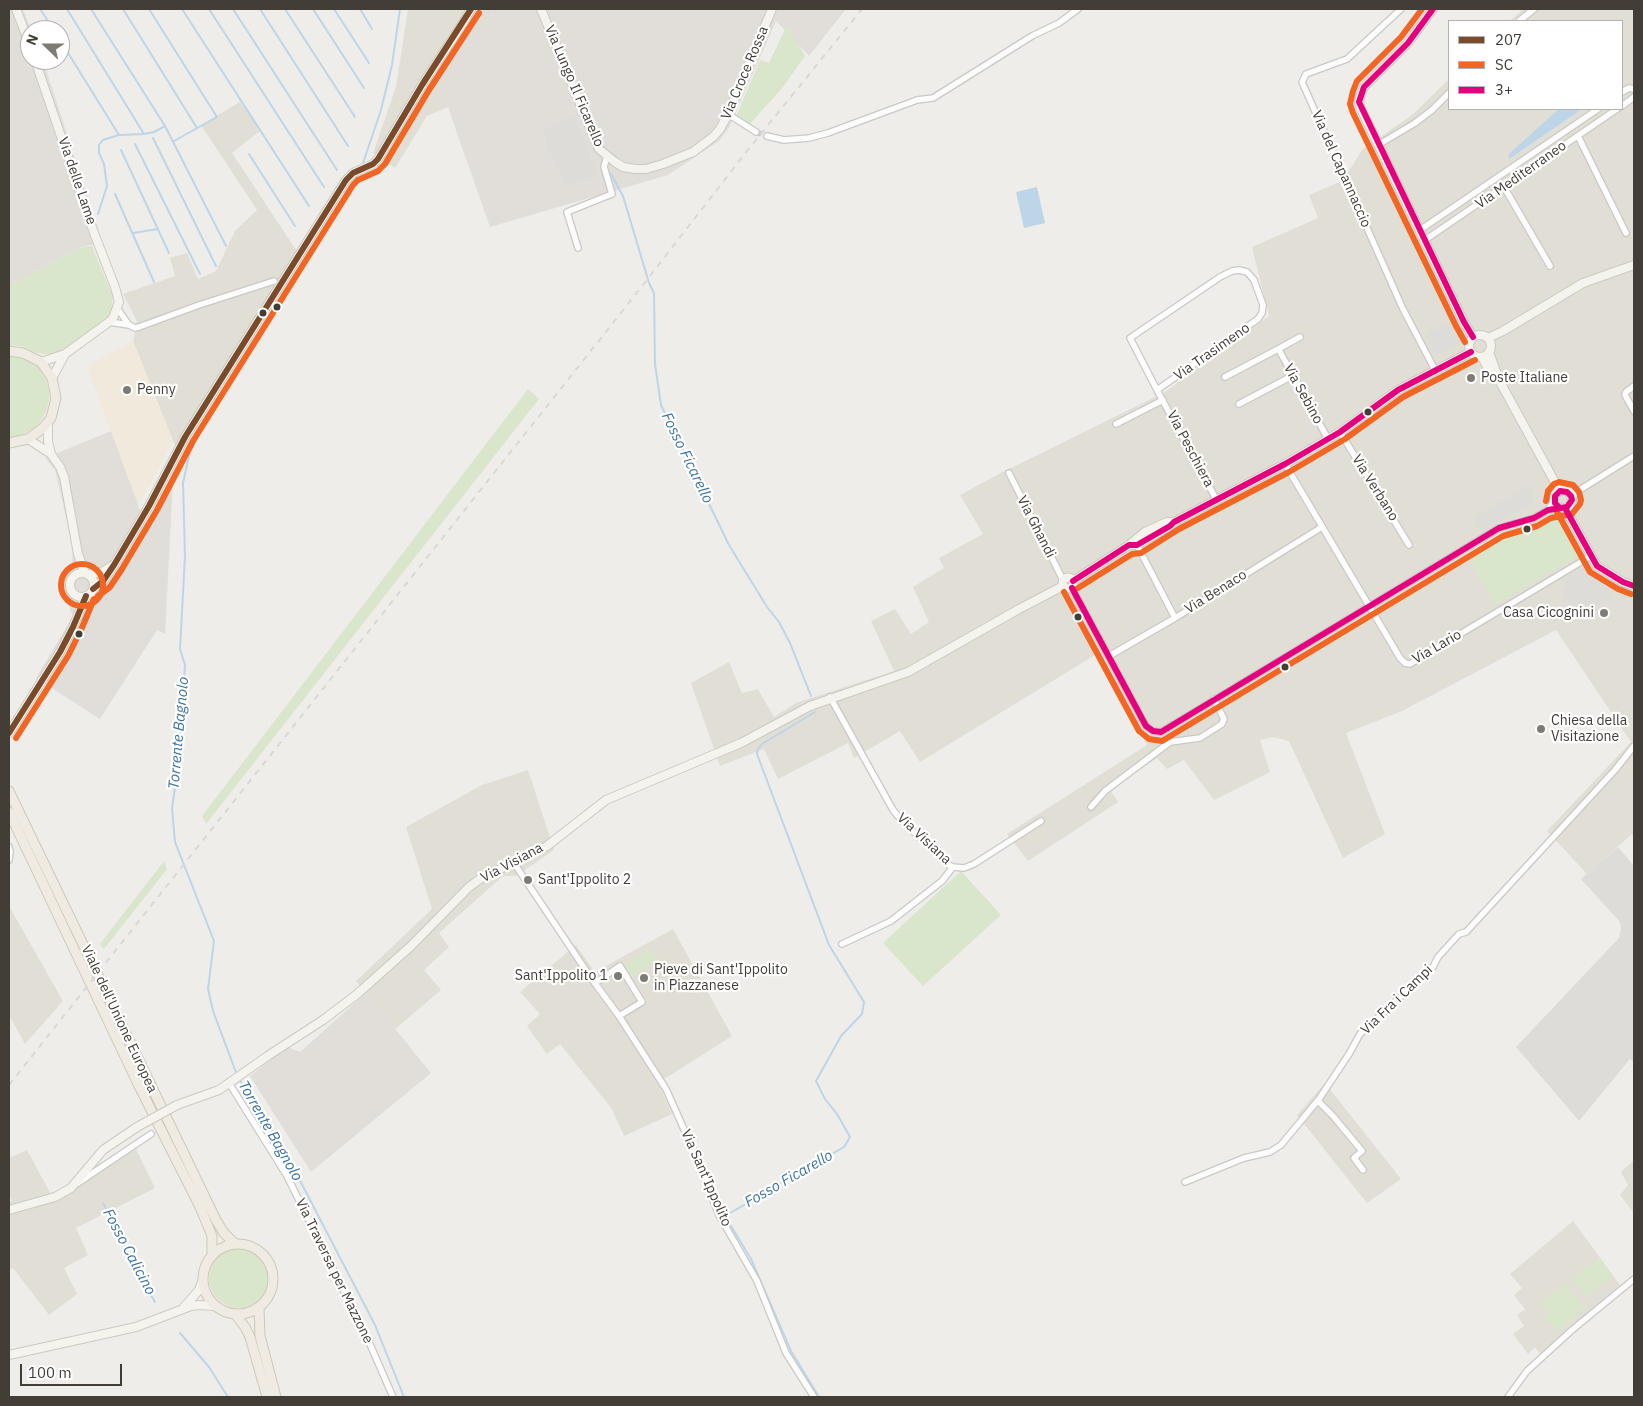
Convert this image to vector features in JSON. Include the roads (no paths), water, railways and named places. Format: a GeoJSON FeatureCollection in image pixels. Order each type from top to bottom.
{"type":"FeatureCollection","features":[{"type":"Feature","properties":{"kind":"main road"},"geometry":{"type":"LineString","coordinates":[[9,351],[23,352],[40,362],[52,378],[56,398],[54,411],[48,423],[39,433],[28,439],[9,443]]}},
{"type":"Feature","properties":{"kind":"main road","name":"Viale dell'Unione Europea"},"geometry":{"type":"LineString","coordinates":[[9,790],[216,1220],[224,1233],[235,1244]]}},
{"type":"Feature","properties":{"kind":"main road","name":"Viale dell'Unione Europea"},"geometry":{"type":"LineString","coordinates":[[9,812],[139,1086],[200,1207],[212,1236],[212,1256],[203,1278]]}},
{"type":"Feature","properties":{"kind":"main road"},"geometry":{"type":"LineString","coordinates":[[203,1278],[206,1293],[216,1306],[235,1314],[250,1312],[259,1307],[266,1300],[273,1286],[271,1266],[259,1250],[245,1244],[235,1244],[220,1249],[212,1256]]}},
{"type":"Feature","properties":{"kind":"main road"},"geometry":{"type":"LineString","coordinates":[[259,1307],[260,1336],[276,1397]]}},
{"type":"Feature","properties":{"kind":"main road"},"geometry":{"type":"LineString","coordinates":[[235,1314],[250,1337],[267,1397]]}},
{"type":"Feature","properties":{"kind":"street"},"geometry":{"type":"LineString","coordinates":[[9,732],[60,652],[86,596],[103,581],[114,565],[149,506],[185,437],[346,180],[356,171],[373,164],[381,155],[422,85],[471,9]]}},
{"type":"Feature","properties":{"kind":"street","name":"Via Lungo Il Ficarello"},"geometry":{"type":"LineString","coordinates":[[541,9],[595,142],[607,156],[604,166],[612,194],[567,212],[578,248]]}},
{"type":"Feature","properties":{"kind":"street","name":"Via Croce Rossa"},"geometry":{"type":"LineString","coordinates":[[607,156],[623,167],[646,169],[693,152],[704,144],[720,129],[728,114],[772,9]]}},
{"type":"Feature","properties":{"kind":"street"},"geometry":{"type":"LineString","coordinates":[[767,136],[780,140],[809,138],[828,133],[917,100],[933,98],[1032,36],[1059,23],[1078,9]]}},
{"type":"Feature","properties":{"kind":"street","name":"Via del Capannaccio"},"geometry":{"type":"LineString","coordinates":[[1401,9],[1347,59],[1306,74],[1302,82],[1403,309],[1435,370]]}},
{"type":"Feature","properties":{"kind":"street"},"geometry":{"type":"LineString","coordinates":[[1434,9],[1408,43],[1362,90],[1360,106],[1473,337]]}},
{"type":"Feature","properties":{"kind":"street"},"geometry":{"type":"LineString","coordinates":[[1520,20],[1534,9]]}},
{"type":"Feature","properties":{"kind":"street","name":"Via delle Lame"},"geometry":{"type":"LineString","coordinates":[[39,70],[94,233],[115,287],[118,305],[129,325]]}},
{"type":"Feature","properties":{"kind":"street"},"geometry":{"type":"LineString","coordinates":[[1378,144],[1423,117],[1448,94]]}},
{"type":"Feature","properties":{"kind":"street"},"geometry":{"type":"LineString","coordinates":[[1623,105],[1634,97]]}},
{"type":"Feature","properties":{"kind":"street","name":"Via Mediterraneo"},"geometry":{"type":"LineString","coordinates":[[1420,230],[1597,110]]}},
{"type":"Feature","properties":{"kind":"street","name":"Via Mediterraneo"},"geometry":{"type":"LineString","coordinates":[[1425,240],[1616,110]]}},
{"type":"Feature","properties":{"kind":"street"},"geometry":{"type":"LineString","coordinates":[[728,114],[756,132]]}},
{"type":"Feature","properties":{"kind":"street"},"geometry":{"type":"LineString","coordinates":[[1578,136],[1626,233]]}},
{"type":"Feature","properties":{"kind":"street"},"geometry":{"type":"LineString","coordinates":[[1504,187],[1550,266]]}},
{"type":"Feature","properties":{"kind":"street"},"geometry":{"type":"LineString","coordinates":[[1488,338],[1583,283],[1634,264]]}},
{"type":"Feature","properties":{"kind":"street","name":"Via Trasimeno"},"geometry":{"type":"LineString","coordinates":[[1130,338],[1220,277],[1232,271],[1247,272],[1254,280],[1263,305],[1262,313],[1258,320],[1157,390]]}},
{"type":"Feature","properties":{"kind":"street"},"geometry":{"type":"LineString","coordinates":[[109,322],[129,325],[134,328],[139,327],[274,281]]}},
{"type":"Feature","properties":{"kind":"street"},"geometry":{"type":"LineString","coordinates":[[40,362],[65,354],[109,322],[113,318],[118,305]]}},
{"type":"Feature","properties":{"kind":"street"},"geometry":{"type":"LineString","coordinates":[[1473,337],[1482,335],[1488,338],[1490,344],[1486,354],[1488,368],[1499,380],[1597,566],[1623,582],[1634,586]]}},
{"type":"Feature","properties":{"kind":"street","name":"Via Sebino"},"geometry":{"type":"LineString","coordinates":[[1225,377],[1300,337]]}},
{"type":"Feature","properties":{"kind":"street"},"geometry":{"type":"LineString","coordinates":[[1473,337],[1469,346],[1471,352],[1476,356],[1486,354]]}},
{"type":"Feature","properties":{"kind":"street","name":"Via Peschiera"},"geometry":{"type":"LineString","coordinates":[[1130,338],[1216,499]]}},
{"type":"Feature","properties":{"kind":"street","name":"Via Sebino"},"geometry":{"type":"LineString","coordinates":[[1280,348],[1279,350],[1292,376],[1328,439]]}},
{"type":"Feature","properties":{"kind":"street"},"geometry":{"type":"LineString","coordinates":[[1063,583],[1066,589],[1133,545],[1216,499],[1285,464],[1340,432],[1391,394],[1471,352]]}},
{"type":"Feature","properties":{"kind":"street"},"geometry":{"type":"LineString","coordinates":[[52,378],[65,354]]}},
{"type":"Feature","properties":{"kind":"street"},"geometry":{"type":"LineString","coordinates":[[1238,404],[1292,376]]}},
{"type":"Feature","properties":{"kind":"street"},"geometry":{"type":"LineString","coordinates":[[1634,386],[1625,393],[1634,411]]}},
{"type":"Feature","properties":{"kind":"street","name":"Via Peschiera"},"geometry":{"type":"LineString","coordinates":[[1116,424],[1163,400]]}},
{"type":"Feature","properties":{"kind":"street"},"geometry":{"type":"LineString","coordinates":[[48,423],[48,441],[51,454],[64,477],[78,554],[87,573],[93,579],[93,589]]}},
{"type":"Feature","properties":{"kind":"street","name":"Via Verbano"},"geometry":{"type":"LineString","coordinates":[[1340,432],[1409,545]]}},
{"type":"Feature","properties":{"kind":"street"},"geometry":{"type":"LineString","coordinates":[[28,439],[51,454]]}},
{"type":"Feature","properties":{"kind":"street"},"geometry":{"type":"LineString","coordinates":[[1072,584],[1144,723],[1153,731],[1164,731],[1499,528],[1534,518],[1634,456]]}},
{"type":"Feature","properties":{"kind":"street","name":"Via Lario"},"geometry":{"type":"LineString","coordinates":[[1285,464],[1404,663],[1410,664],[1592,556]]}},
{"type":"Feature","properties":{"kind":"street","name":"Via Ghandi"},"geometry":{"type":"LineString","coordinates":[[1009,473],[1063,583]]}},
{"type":"Feature","properties":{"kind":"street","name":"Via Benaco"},"geometry":{"type":"LineString","coordinates":[[1110,656],[1175,618],[1322,526]]}},
{"type":"Feature","properties":{"kind":"street"},"geometry":{"type":"LineString","coordinates":[[1133,545],[1175,618]]}},
{"type":"Feature","properties":{"kind":"street"},"geometry":{"type":"LineString","coordinates":[[78,554],[70,587],[75,595],[78,614]]}},
{"type":"Feature","properties":{"kind":"street"},"geometry":{"type":"LineString","coordinates":[[72,577],[78,573],[102,572],[114,565]]}},
{"type":"Feature","properties":{"kind":"street","name":"Via Visiana"},"geometry":{"type":"LineString","coordinates":[[230,1082],[323,1020],[356,995],[411,946],[469,887],[480,879],[547,846],[606,800],[741,742],[810,706],[908,672],[1063,583]]}},
{"type":"Feature","properties":{"kind":"street"},"geometry":{"type":"LineString","coordinates":[[75,595],[86,596]]}},
{"type":"Feature","properties":{"kind":"street","name":"Via Visiana"},"geometry":{"type":"LineString","coordinates":[[830,698],[893,810],[930,848],[953,867],[964,868],[974,864],[1041,822]]}},
{"type":"Feature","properties":{"kind":"street"},"geometry":{"type":"LineString","coordinates":[[1091,807],[1105,791],[1170,742],[1200,738],[1220,726],[1224,719],[1214,700]]}},
{"type":"Feature","properties":{"kind":"street","name":"Via Fra i Campi"},"geometry":{"type":"LineString","coordinates":[[1185,1182],[1244,1158],[1270,1152],[1281,1145],[1318,1101],[1360,1034],[1434,967],[1438,957],[1459,934],[1466,932],[1615,770],[1634,746]]}},
{"type":"Feature","properties":{"kind":"street"},"geometry":{"type":"LineString","coordinates":[[9,847],[9,860]]}},
{"type":"Feature","properties":{"kind":"street"},"geometry":{"type":"LineString","coordinates":[[514,863],[595,984],[620,966],[642,1002],[619,1016]]}},
{"type":"Feature","properties":{"kind":"street"},"geometry":{"type":"LineString","coordinates":[[842,944],[891,921],[942,881],[953,867]]}},
{"type":"Feature","properties":{"kind":"street","name":"Via Sant'Ippolito"},"geometry":{"type":"LineString","coordinates":[[595,984],[619,1016],[666,1089],[695,1154],[719,1215],[758,1281],[786,1353],[814,1397]]}},
{"type":"Feature","properties":{"kind":"street"},"geometry":{"type":"LineString","coordinates":[[71,1188],[104,1150],[137,1127],[177,1105],[216,1092],[230,1082]]}},
{"type":"Feature","properties":{"kind":"street","name":"Via Traversa per Mazzone"},"geometry":{"type":"LineString","coordinates":[[230,1082],[287,1176],[369,1342],[393,1397]]}},
{"type":"Feature","properties":{"kind":"street"},"geometry":{"type":"LineString","coordinates":[[1318,1101],[1362,1151],[1354,1158],[1363,1170]]}},
{"type":"Feature","properties":{"kind":"street"},"geometry":{"type":"LineString","coordinates":[[9,1210],[55,1197],[151,1134]]}},
{"type":"Feature","properties":{"kind":"street"},"geometry":{"type":"LineString","coordinates":[[182,1308],[193,1298],[203,1278]]}},
{"type":"Feature","properties":{"kind":"street"},"geometry":{"type":"LineString","coordinates":[[1508,1397],[1527,1371],[1572,1330],[1634,1279]]}},
{"type":"Feature","properties":{"kind":"street"},"geometry":{"type":"LineString","coordinates":[[9,1355],[136,1327],[155,1321],[182,1308],[198,1304],[216,1306]]}},
{"type":"Feature","properties":{"kind":"water"},"geometry":{"type":"Polygon","coordinates":[[[1558,110],[1581,110],[1509,159],[1509,154],[1558,110]]]}},
{"type":"Feature","properties":{"kind":"water"},"geometry":{"type":"Polygon","coordinates":[[[1037,187],[1045,223],[1024,228],[1016,192],[1037,187]]]}},
{"type":"Feature","properties":{"kind":"waterway"},"geometry":{"type":"LineString","coordinates":[[40,9],[47,20]]}},
{"type":"Feature","properties":{"kind":"waterway"},"geometry":{"type":"LineString","coordinates":[[67,9],[144,134]]}},
{"type":"Feature","properties":{"kind":"waterway"},"geometry":{"type":"LineString","coordinates":[[91,9],[165,126],[226,246]]}},
{"type":"Feature","properties":{"kind":"waterway"},"geometry":{"type":"LineString","coordinates":[[123,9],[197,128]]}},
{"type":"Feature","properties":{"kind":"waterway"},"geometry":{"type":"LineString","coordinates":[[149,9],[217,117],[174,141]]}},
{"type":"Feature","properties":{"kind":"waterway"},"geometry":{"type":"LineString","coordinates":[[182,9],[309,206]]}},
{"type":"Feature","properties":{"kind":"waterway"},"geometry":{"type":"LineString","coordinates":[[209,9],[324,187]]}},
{"type":"Feature","properties":{"kind":"waterway"},"geometry":{"type":"LineString","coordinates":[[233,9],[337,170]]}},
{"type":"Feature","properties":{"kind":"waterway"},"geometry":{"type":"LineString","coordinates":[[260,9],[348,146]]}},
{"type":"Feature","properties":{"kind":"waterway"},"geometry":{"type":"LineString","coordinates":[[285,9],[355,117]]}},
{"type":"Feature","properties":{"kind":"waterway"},"geometry":{"type":"LineString","coordinates":[[313,9],[364,88]]}},
{"type":"Feature","properties":{"kind":"waterway"},"geometry":{"type":"LineString","coordinates":[[334,9],[369,63]]}},
{"type":"Feature","properties":{"kind":"waterway"},"geometry":{"type":"LineString","coordinates":[[360,9],[372,29]]}},
{"type":"Feature","properties":{"kind":"waterway","name":"Torrente Bagnolo"},"geometry":{"type":"LineString","coordinates":[[362,166],[381,110],[392,65],[400,9]]}},
{"type":"Feature","properties":{"kind":"waterway"},"geometry":{"type":"LineString","coordinates":[[70,56],[119,135]]}},
{"type":"Feature","properties":{"kind":"waterway"},"geometry":{"type":"LineString","coordinates":[[98,214],[107,186],[104,164],[99,153],[99,145],[103,140],[119,135],[144,134],[154,132],[165,126]]}},
{"type":"Feature","properties":{"kind":"waterway"},"geometry":{"type":"LineString","coordinates":[[153,138],[216,266]]}},
{"type":"Feature","properties":{"kind":"waterway"},"geometry":{"type":"LineString","coordinates":[[135,144],[200,274]]}},
{"type":"Feature","properties":{"kind":"waterway"},"geometry":{"type":"LineString","coordinates":[[121,150],[169,253]]}},
{"type":"Feature","properties":{"kind":"waterway"},"geometry":{"type":"LineString","coordinates":[[249,154],[295,226]]}},
{"type":"Feature","properties":{"kind":"waterway","name":"Torrente Bagnolo"},"geometry":{"type":"LineString","coordinates":[[237,1075],[213,1011],[208,989],[214,941],[175,842],[172,808],[180,754],[185,665],[180,649],[185,556],[183,483],[189,456],[196,439],[359,173]]}},
{"type":"Feature","properties":{"kind":"waterway","name":"Fosso Ficarello"},"geometry":{"type":"LineString","coordinates":[[611,174],[623,196],[649,283],[654,293],[655,364],[661,405],[729,545],[767,607],[779,622],[790,643],[811,696]]}},
{"type":"Feature","properties":{"kind":"waterway"},"geometry":{"type":"LineString","coordinates":[[115,194],[154,282]]}},
{"type":"Feature","properties":{"kind":"waterway"},"geometry":{"type":"LineString","coordinates":[[133,233],[158,229]]}},
{"type":"Feature","properties":{"kind":"waterway","name":"Fosso Ficarello"},"geometry":{"type":"LineString","coordinates":[[815,712],[762,744],[757,754],[829,945],[864,1002],[862,1014],[841,1036],[816,1081],[825,1099],[837,1114],[850,1137],[844,1147],[725,1216],[751,1259],[791,1351],[819,1397]]}},
{"type":"Feature","properties":{"kind":"waterway","name":"Torrente Bagnolo"},"geometry":{"type":"LineString","coordinates":[[239,1079],[282,1146],[375,1325],[404,1397]]}},
{"type":"Feature","properties":{"kind":"waterway","name":"Fosso Calicino"},"geometry":{"type":"LineString","coordinates":[[103,1203],[155,1302]]}},
{"type":"Feature","properties":{"kind":"waterway","name":"Fosso Calicino"},"geometry":{"type":"LineString","coordinates":[[180,1333],[209,1367],[228,1397]]}},
{"type":"Feature","properties":{"kind":"tunnel"},"geometry":{"type":"LineString","coordinates":[[756,132],[767,136]]}},
{"type":"Feature","properties":{"kind":"railway"},"geometry":{"type":"LineString","coordinates":[[9,1085],[747,151],[862,9]]}},
{"type":"Feature","properties":{"kind":"place","name":"Poste Italiane"},"geometry":{"type":"Point","coordinates":[1471,378]}},
{"type":"Feature","properties":{"kind":"place","name":"Penny"},"geometry":{"type":"Point","coordinates":[127,390]}},
{"type":"Feature","properties":{"kind":"place","name":"Casa Cicognini"},"geometry":{"type":"Point","coordinates":[1604,613]}},
{"type":"Feature","properties":{"kind":"place","name":"Chiesa della Visitazione"},"geometry":{"type":"Point","coordinates":[1541,729]}},
{"type":"Feature","properties":{"kind":"place","name":"Sant'Ippolito 2"},"geometry":{"type":"Point","coordinates":[528,880]}},
{"type":"Feature","properties":{"kind":"place","name":"Sant'Ippolito 1"},"geometry":{"type":"Point","coordinates":[618,976]}},
{"type":"Feature","properties":{"kind":"place","name":"Pieve di Sant'Ippolito in Piazzanese"},"geometry":{"type":"Point","coordinates":[644,978]}}]}
